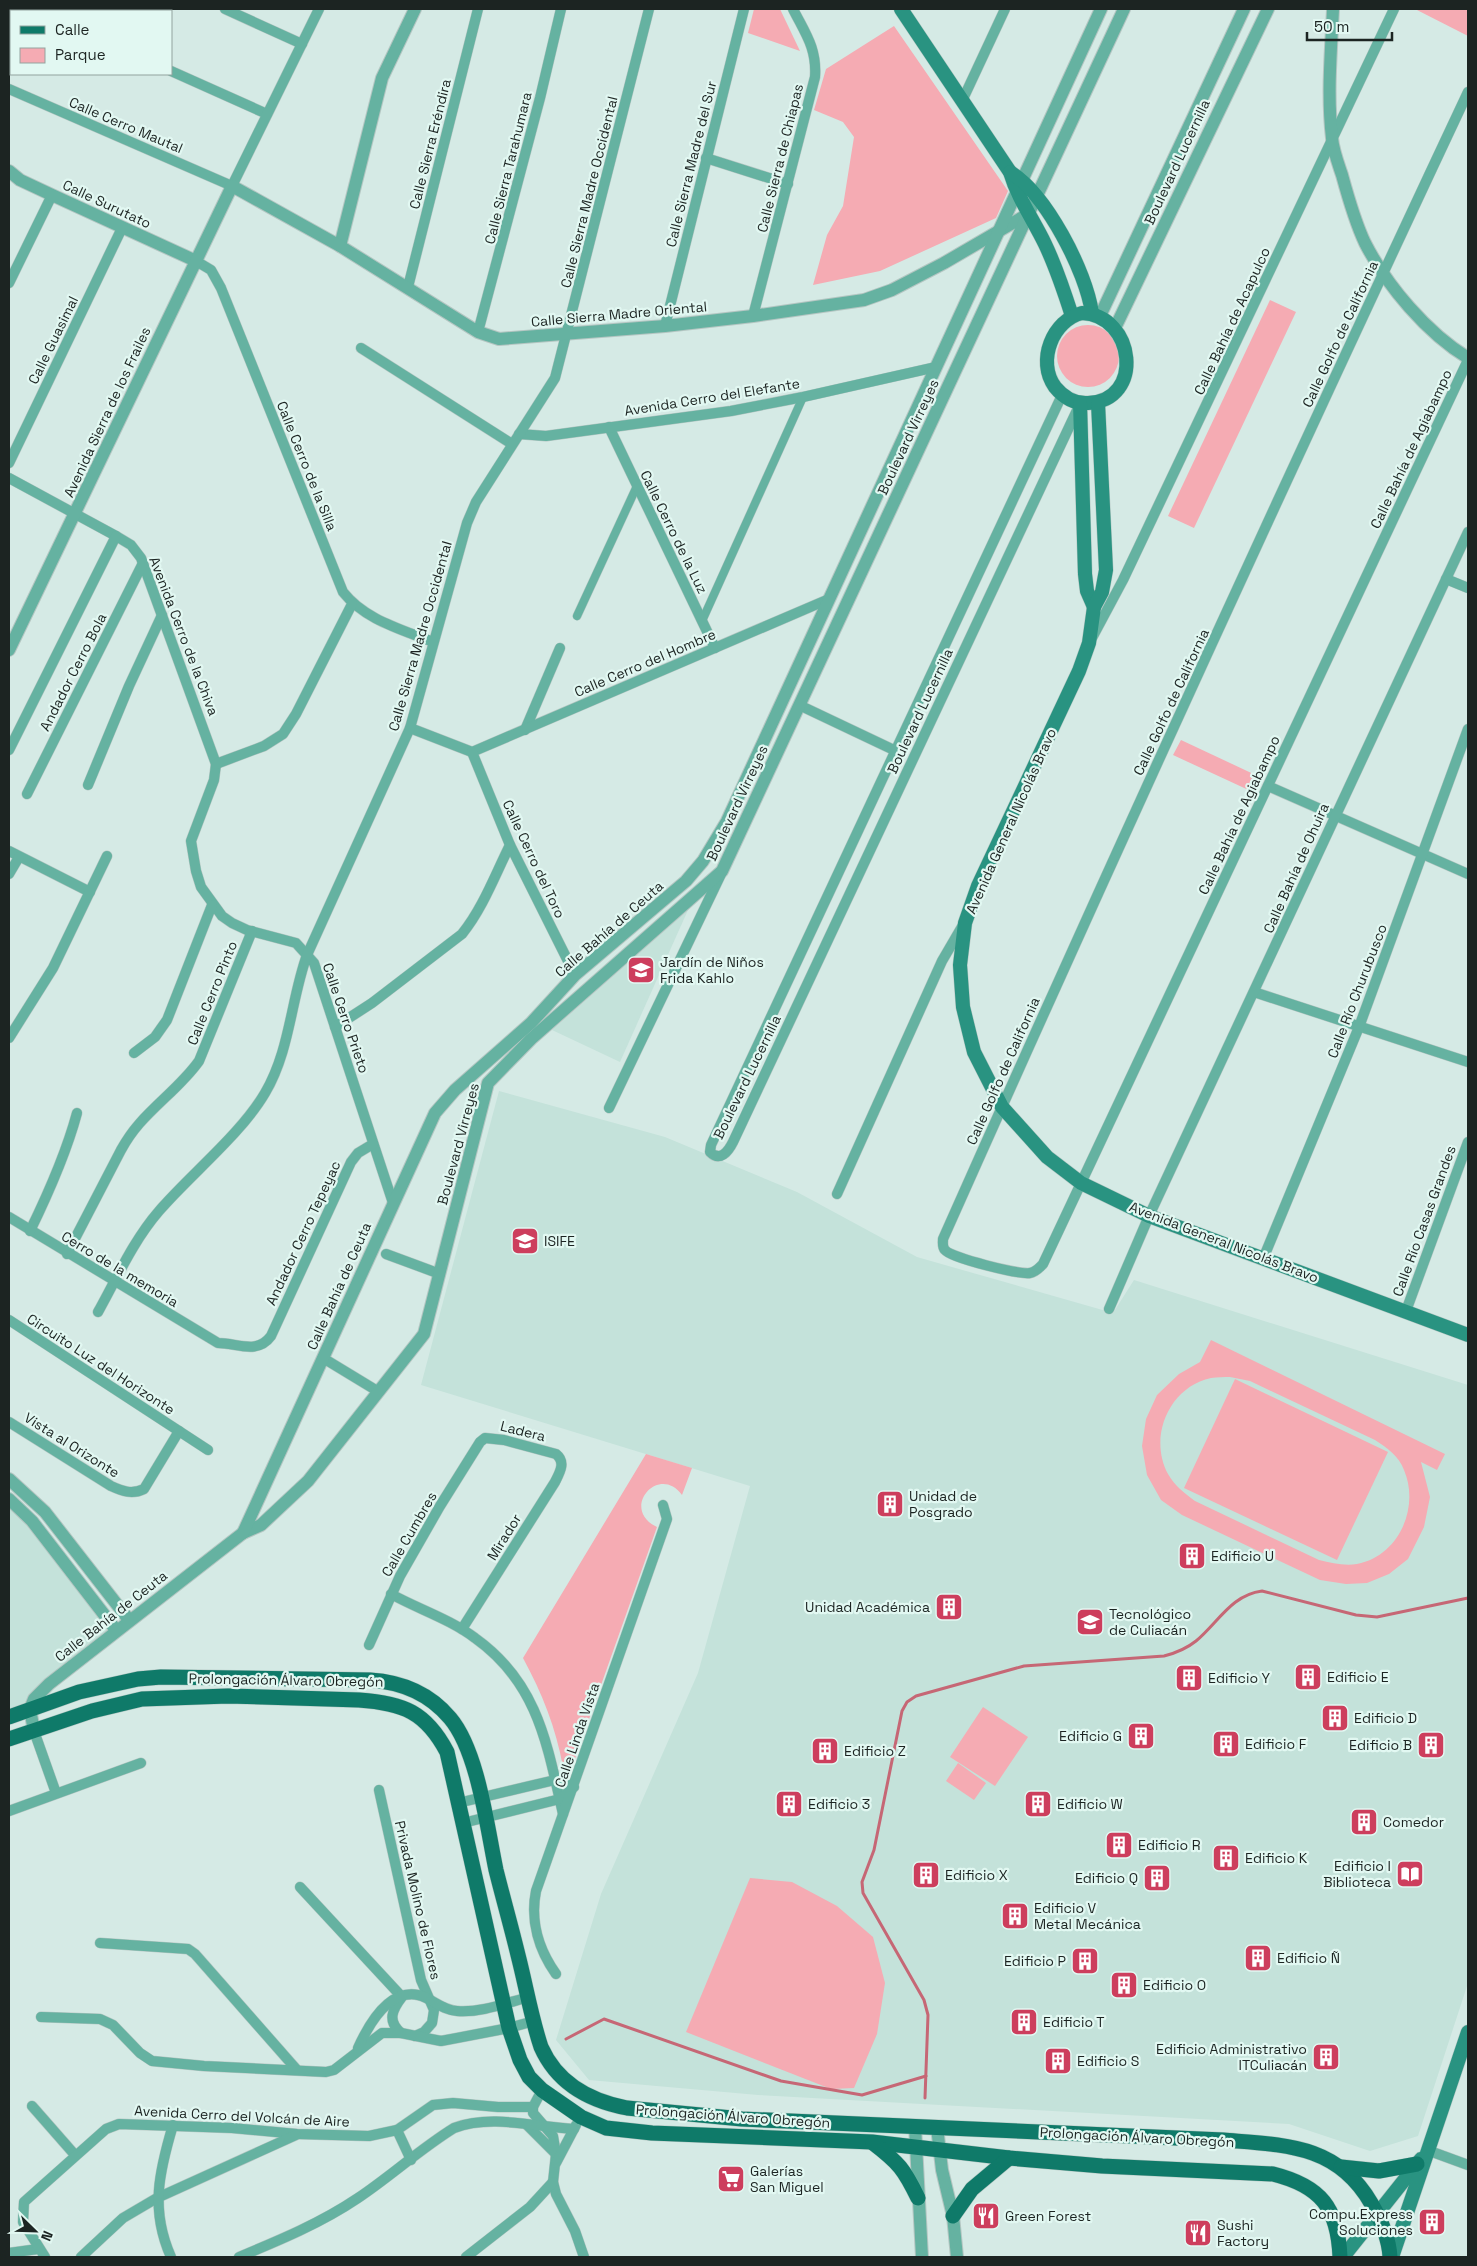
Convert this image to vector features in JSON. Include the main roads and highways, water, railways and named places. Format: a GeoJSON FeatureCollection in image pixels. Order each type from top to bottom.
{"type":"FeatureCollection","features":[{"type":"Feature","properties":{"kind":"main road"},"geometry":{"type":"LineString","coordinates":[[905,11],[1010,172],[1016,193],[1059,275],[1072,316]]}},
{"type":"Feature","properties":{"kind":"main road"},"geometry":{"type":"LineString","coordinates":[[1010,172],[1022,179],[1051,217],[1068,246],[1096,315],[1115,328],[1126,354],[1127,367],[1124,379],[1118,390],[1109,398],[1098,403],[1080,403],[1062,395],[1054,386],[1049,374],[1048,349],[1061,324],[1072,316],[1096,315]]}},
{"type":"Feature","properties":{"kind":"main road","name":"Avenida General Nicolás Bravo"},"geometry":{"type":"LineString","coordinates":[[1080,403],[1085,574],[1087,591],[1094,607]]}},
{"type":"Feature","properties":{"kind":"main road","name":"Avenida General Nicolás Bravo"},"geometry":{"type":"LineString","coordinates":[[1098,403],[1106,570],[1102,592],[1094,607],[1089,643],[1071,691],[978,886],[965,922],[960,965],[963,1006],[974,1052],[1002,1107],[1046,1157],[1081,1183],[1149,1216],[1468,1334]]}},
{"type":"Feature","properties":{"kind":"main road","name":"Prolongación Álvaro Obregón"},"geometry":{"type":"LineString","coordinates":[[9,1717],[112,1684],[161,1677],[370,1680],[392,1682],[420,1692],[451,1719],[464,1742],[481,1797],[497,1872],[541,2047],[552,2067],[579,2091],[608,2105],[638,2110],[742,2119],[1223,2140],[1283,2145],[1311,2152],[1341,2167],[1359,2185],[1377,2213],[1386,2234],[1391,2257]]}},
{"type":"Feature","properties":{"kind":"main road","name":"Prolongación Álvaro Obregón"},"geometry":{"type":"LineString","coordinates":[[9,1739],[92,1711],[142,1699],[228,1696],[381,1702],[417,1714],[431,1727],[447,1752],[509,2028],[520,2060],[529,2077],[577,2123],[623,2131],[872,2142],[1009,2158],[1102,2166],[1249,2172],[1283,2176],[1309,2187],[1329,2207],[1338,2233],[1342,2257]]}},
{"type":"Feature","properties":{"kind":"main road"},"geometry":{"type":"LineString","coordinates":[[1391,2257],[1468,2032]]}},
{"type":"Feature","properties":{"kind":"main road"},"geometry":{"type":"LineString","coordinates":[[872,2142],[893,2158],[906,2172],[918,2198]]}},
{"type":"Feature","properties":{"kind":"main road"},"geometry":{"type":"LineString","coordinates":[[1342,2257],[1427,2150]]}},
{"type":"Feature","properties":{"kind":"main road"},"geometry":{"type":"LineString","coordinates":[[953,2216],[972,2189],[1009,2158]]}},
{"type":"Feature","properties":{"kind":"main road"},"geometry":{"type":"LineString","coordinates":[[1341,2167],[1379,2171],[1417,2164]]}},
{"type":"Feature","properties":{"kind":"waterway"},"geometry":{"type":"LineString","coordinates":[[925,2098],[928,2015],[924,2000],[863,1893],[862,1882],[874,1850],[902,1711],[907,1702],[916,1696],[1024,1666],[1173,1654],[1196,1641],[1233,1604],[1242,1598],[1262,1591],[1356,1615],[1377,1617],[1468,1598]]}},
{"type":"Feature","properties":{"kind":"waterway"},"geometry":{"type":"LineString","coordinates":[[566,2039],[604,2019],[781,2081],[862,2095],[926,2076]]}},
{"type":"Feature","properties":{"kind":"place","name":"Jardín de Niños Frida Kahlo"},"geometry":{"type":"Point","coordinates":[641,970]}},
{"type":"Feature","properties":{"kind":"place","name":"ISIFE"},"geometry":{"type":"Point","coordinates":[525,1241]}},
{"type":"Feature","properties":{"kind":"place","name":"Unidad de Posgrado"},"geometry":{"type":"Point","coordinates":[890,1504]}},
{"type":"Feature","properties":{"kind":"place","name":"Edificio U"},"geometry":{"type":"Point","coordinates":[1192,1556]}},
{"type":"Feature","properties":{"kind":"place","name":"Unidad Académica"},"geometry":{"type":"Point","coordinates":[949,1607]}},
{"type":"Feature","properties":{"kind":"place","name":"Tecnológico de Culiacán"},"geometry":{"type":"Point","coordinates":[1090,1622]}},
{"type":"Feature","properties":{"kind":"place","name":"Edificio E"},"geometry":{"type":"Point","coordinates":[1308,1677]}},
{"type":"Feature","properties":{"kind":"place","name":"Edificio Y"},"geometry":{"type":"Point","coordinates":[1189,1678]}},
{"type":"Feature","properties":{"kind":"place","name":"Edificio D"},"geometry":{"type":"Point","coordinates":[1335,1718]}},
{"type":"Feature","properties":{"kind":"place","name":"Edificio G"},"geometry":{"type":"Point","coordinates":[1141,1736]}},
{"type":"Feature","properties":{"kind":"place","name":"Edificio F"},"geometry":{"type":"Point","coordinates":[1226,1744]}},
{"type":"Feature","properties":{"kind":"place","name":"Edificio B"},"geometry":{"type":"Point","coordinates":[1431,1745]}},
{"type":"Feature","properties":{"kind":"place","name":"Edificio Z"},"geometry":{"type":"Point","coordinates":[825,1751]}},
{"type":"Feature","properties":{"kind":"place","name":"Edificio 3"},"geometry":{"type":"Point","coordinates":[789,1804]}},
{"type":"Feature","properties":{"kind":"place","name":"Edificio W"},"geometry":{"type":"Point","coordinates":[1038,1804]}},
{"type":"Feature","properties":{"kind":"place","name":"Comedor"},"geometry":{"type":"Point","coordinates":[1364,1822]}},
{"type":"Feature","properties":{"kind":"place","name":"Edificio R"},"geometry":{"type":"Point","coordinates":[1119,1845]}},
{"type":"Feature","properties":{"kind":"place","name":"Edificio K"},"geometry":{"type":"Point","coordinates":[1226,1858]}},
{"type":"Feature","properties":{"kind":"place","name":"Edificio I Biblioteca"},"geometry":{"type":"Point","coordinates":[1410,1874]}},
{"type":"Feature","properties":{"kind":"place","name":"Edificio X"},"geometry":{"type":"Point","coordinates":[926,1875]}},
{"type":"Feature","properties":{"kind":"place","name":"Edificio Q"},"geometry":{"type":"Point","coordinates":[1157,1878]}},
{"type":"Feature","properties":{"kind":"place","name":"Edificio V Metal Mecánica"},"geometry":{"type":"Point","coordinates":[1015,1916]}},
{"type":"Feature","properties":{"kind":"place","name":"Edificio Ñ"},"geometry":{"type":"Point","coordinates":[1258,1958]}},
{"type":"Feature","properties":{"kind":"place","name":"Edificio P"},"geometry":{"type":"Point","coordinates":[1085,1961]}},
{"type":"Feature","properties":{"kind":"place","name":"Edificio O"},"geometry":{"type":"Point","coordinates":[1124,1985]}},
{"type":"Feature","properties":{"kind":"place","name":"Edificio T"},"geometry":{"type":"Point","coordinates":[1024,2022]}},
{"type":"Feature","properties":{"kind":"place","name":"Edificio Administrativo ITCuliacán"},"geometry":{"type":"Point","coordinates":[1326,2057]}},
{"type":"Feature","properties":{"kind":"place","name":"Edificio S"},"geometry":{"type":"Point","coordinates":[1058,2061]}},
{"type":"Feature","properties":{"kind":"place","name":"Galerías San Miguel"},"geometry":{"type":"Point","coordinates":[731,2179]}},
{"type":"Feature","properties":{"kind":"place","name":"Green Forest"},"geometry":{"type":"Point","coordinates":[986,2216]}},
{"type":"Feature","properties":{"kind":"place","name":"Compu.Express Soluciones"},"geometry":{"type":"Point","coordinates":[1432,2222]}},
{"type":"Feature","properties":{"kind":"place","name":"Sushi Factory"},"geometry":{"type":"Point","coordinates":[1198,2233]}}]}
